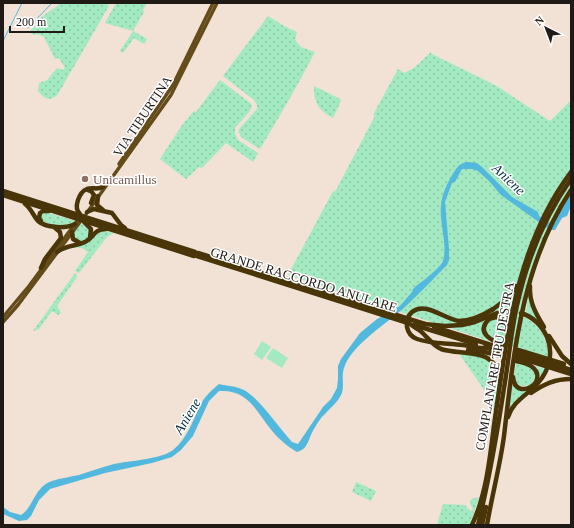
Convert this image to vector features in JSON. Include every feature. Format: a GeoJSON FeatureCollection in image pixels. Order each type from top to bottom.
{"type":"FeatureCollection","features":[{"type":"Feature","properties":{"kind":"highway"},"geometry":{"type":"LineString","coordinates":[[478,525],[485,505],[499,437],[511,341],[523,290],[542,232],[570,176]]}},
{"type":"Feature","properties":{"kind":"highway"},"geometry":{"type":"LineString","coordinates":[[511,341],[521,318],[542,232],[571,183]]}},
{"type":"Feature","properties":{"kind":"highway"},"geometry":{"type":"LineString","coordinates":[[63,210],[72,208],[77,204],[84,191],[88,189],[97,190],[103,187]]}},
{"type":"Feature","properties":{"kind":"highway"},"geometry":{"type":"LineString","coordinates":[[542,232],[571,190]]}},
{"type":"Feature","properties":{"kind":"highway","name":"GRANDE RACCORDO ANULARE"},"geometry":{"type":"LineString","coordinates":[[3,191],[63,210],[86,214],[101,222],[196,254]]}},
{"type":"Feature","properties":{"kind":"highway"},"geometry":{"type":"LineString","coordinates":[[84,191],[90,191],[94,194],[91,203]]}},
{"type":"Feature","properties":{"kind":"highway","name":"GRANDE RACCORDO ANULARE"},"geometry":{"type":"LineString","coordinates":[[3,195],[51,210],[78,222],[108,228],[196,254],[379,311],[510,356],[571,374]]}},
{"type":"Feature","properties":{"kind":"highway"},"geometry":{"type":"LineString","coordinates":[[98,196],[97,205],[104,211]]}},
{"type":"Feature","properties":{"kind":"highway"},"geometry":{"type":"LineString","coordinates":[[20,201],[30,208],[40,222],[66,228],[78,222],[90,228],[91,233],[89,239]]}},
{"type":"Feature","properties":{"kind":"highway"},"geometry":{"type":"LineString","coordinates":[[77,204],[77,212],[86,214],[93,209],[112,213],[122,227],[133,232]]}},
{"type":"Feature","properties":{"kind":"highway"},"geometry":{"type":"LineString","coordinates":[[40,269],[45,259],[61,238],[59,231],[40,220],[39,214],[43,211],[51,210]]}},
{"type":"Feature","properties":{"kind":"highway"},"geometry":{"type":"LineString","coordinates":[[101,222],[109,222],[113,220],[114,216],[112,213]]}},
{"type":"Feature","properties":{"kind":"highway"},"geometry":{"type":"LineString","coordinates":[[57,252],[67,246],[82,243],[89,239],[97,230],[108,228]]}},
{"type":"Feature","properties":{"kind":"highway"},"geometry":{"type":"LineString","coordinates":[[72,232],[74,240],[82,243]]}},
{"type":"Feature","properties":{"kind":"highway","name":"COMPLANARE TPU DESTRA"},"geometry":{"type":"LineString","coordinates":[[511,341],[514,301],[523,266],[542,232]]}},
{"type":"Feature","properties":{"kind":"highway"},"geometry":{"type":"LineString","coordinates":[[424,324],[442,326],[464,325],[477,321],[494,311],[514,291],[523,266]]}},
{"type":"Feature","properties":{"kind":"highway"},"geometry":{"type":"LineString","coordinates":[[530,280],[531,300],[538,316],[557,349],[571,365]]}},
{"type":"Feature","properties":{"kind":"highway"},"geometry":{"type":"LineString","coordinates":[[487,348],[416,339],[407,330],[406,322],[412,312],[420,308],[430,310],[449,319],[463,321],[477,318],[494,311],[509,311],[525,315],[536,322],[544,332],[550,346],[550,361],[546,373],[538,384],[515,404],[508,415],[499,437]]}},
{"type":"Feature","properties":{"kind":"highway"},"geometry":{"type":"LineString","coordinates":[[510,356],[514,382],[519,387],[526,389],[535,384],[537,376],[529,365],[510,356],[487,337],[484,330],[489,319],[494,318],[502,320],[506,325],[511,341]]}},
{"type":"Feature","properties":{"kind":"highway"},"geometry":{"type":"LineString","coordinates":[[406,320],[436,346],[446,350],[478,354],[493,363],[499,375],[499,396]]}},
{"type":"Feature","properties":{"kind":"highway","name":"GRANDE RACCORDO ANULARE"},"geometry":{"type":"LineString","coordinates":[[406,320],[424,324],[510,356],[571,370]]}},
{"type":"Feature","properties":{"kind":"highway"},"geometry":{"type":"LineString","coordinates":[[455,351],[480,351],[571,365]]}},
{"type":"Feature","properties":{"kind":"highway","name":"COMPLANARE TPU DESTRA"},"geometry":{"type":"LineString","coordinates":[[499,437],[499,396],[510,356]]}},
{"type":"Feature","properties":{"kind":"highway"},"geometry":{"type":"LineString","coordinates":[[482,525],[513,370]]}},
{"type":"Feature","properties":{"kind":"highway"},"geometry":{"type":"LineString","coordinates":[[508,415],[517,404],[545,384],[556,380],[571,379]]}},
{"type":"Feature","properties":{"kind":"highway"},"geometry":{"type":"LineString","coordinates":[[472,525],[485,505]]}},
{"type":"Feature","properties":{"kind":"highway"},"geometry":{"type":"LineString","coordinates":[[485,505],[487,525]]}},
{"type":"Feature","properties":{"kind":"main road","name":"VIA TIBURTINA"},"geometry":{"type":"LineString","coordinates":[[86,214],[91,203],[168,94],[213,3]]}},
{"type":"Feature","properties":{"kind":"main road","name":"VIA TIBURTINA"},"geometry":{"type":"LineString","coordinates":[[86,214],[136,146],[172,93],[217,3]]}},
{"type":"Feature","properties":{"kind":"main road"},"geometry":{"type":"LineString","coordinates":[[3,322],[18,305],[78,222]]}},
{"type":"Feature","properties":{"kind":"main road"},"geometry":{"type":"LineString","coordinates":[[3,317],[78,222]]}},
{"type":"Feature","properties":{"kind":"green space"},"geometry":{"type":"Polygon","coordinates":[[[60,3],[109,3],[109,6],[58,94],[50,99],[45,98],[38,91],[39,83],[47,80],[57,68],[63,70],[65,68],[59,58],[55,59],[44,37],[31,34],[30,31],[42,17],[60,3]]]}},
{"type":"Feature","properties":{"kind":"green space"},"geometry":{"type":"Polygon","coordinates":[[[116,3],[147,3],[143,10],[144,12],[133,31],[105,23],[116,3]]]}},
{"type":"Feature","properties":{"kind":"green space"},"geometry":{"type":"Polygon","coordinates":[[[268,16],[297,32],[295,40],[301,47],[315,52],[260,149],[241,137],[238,131],[257,109],[257,105],[254,100],[223,76],[268,16]]]}},
{"type":"Feature","properties":{"kind":"green space"},"geometry":{"type":"Polygon","coordinates":[[[133,31],[147,39],[144,44],[134,38],[123,53],[120,51],[133,31]]]}},
{"type":"Feature","properties":{"kind":"green space"},"geometry":{"type":"Polygon","coordinates":[[[430,52],[495,85],[550,121],[571,100],[571,193],[554,221],[539,258],[528,294],[542,326],[526,314],[528,296],[524,317],[535,324],[545,339],[548,358],[487,339],[489,341],[288,275],[332,193],[336,190],[375,116],[373,115],[398,69],[404,73],[414,68],[430,52]]]}},
{"type":"Feature","properties":{"kind":"green space"},"geometry":{"type":"Polygon","coordinates":[[[220,80],[252,106],[250,111],[235,128],[235,133],[238,140],[258,153],[253,162],[226,143],[202,168],[199,167],[186,179],[160,159],[182,125],[194,111],[196,112],[220,80]]]}},
{"type":"Feature","properties":{"kind":"green space"},"geometry":{"type":"Polygon","coordinates":[[[314,86],[340,99],[341,101],[333,118],[324,112],[318,105],[315,97],[314,86]]]}},
{"type":"Feature","properties":{"kind":"green space"},"geometry":{"type":"Polygon","coordinates":[[[45,212],[76,221],[62,227],[44,222],[40,216],[45,212]]]}},
{"type":"Feature","properties":{"kind":"green space"},"geometry":{"type":"Polygon","coordinates":[[[81,223],[90,231],[88,238],[83,242],[75,239],[74,233],[81,223]]]}},
{"type":"Feature","properties":{"kind":"green space"},"geometry":{"type":"Polygon","coordinates":[[[104,230],[114,233],[107,237],[79,273],[75,271],[88,252],[82,248],[68,247],[79,245],[104,230]]]}},
{"type":"Feature","properties":{"kind":"green space"},"geometry":{"type":"Polygon","coordinates":[[[75,273],[77,277],[57,306],[61,313],[58,315],[51,312],[39,329],[33,331],[75,273]]]}},
{"type":"Feature","properties":{"kind":"green space"},"geometry":{"type":"Polygon","coordinates":[[[262,341],[271,347],[262,360],[254,354],[262,341]]]}},
{"type":"Feature","properties":{"kind":"green space"},"geometry":{"type":"Polygon","coordinates":[[[273,348],[288,358],[282,368],[266,358],[273,348]]]}},
{"type":"Feature","properties":{"kind":"green space"},"geometry":{"type":"Polygon","coordinates":[[[458,352],[486,359],[492,364],[495,369],[498,382],[494,411],[487,399],[489,397],[458,352]]]}},
{"type":"Feature","properties":{"kind":"green space"},"geometry":{"type":"Polygon","coordinates":[[[516,363],[528,366],[532,370],[536,376],[531,385],[524,386],[517,384],[514,378],[516,363]]]}},
{"type":"Feature","properties":{"kind":"green space"},"geometry":{"type":"Polygon","coordinates":[[[529,364],[545,369],[542,376],[508,413],[512,381],[526,390],[538,378],[529,364]]]}},
{"type":"Feature","properties":{"kind":"green space"},"geometry":{"type":"Polygon","coordinates":[[[356,482],[376,491],[371,501],[352,492],[356,482]]]}},
{"type":"Feature","properties":{"kind":"green space"},"geometry":{"type":"Polygon","coordinates":[[[479,497],[470,525],[437,525],[443,504],[465,505],[470,511],[473,510],[470,503],[471,499],[479,497]]]}},
{"type":"Feature","properties":{"kind":"water"},"geometry":{"type":"Polygon","coordinates":[[[468,162],[477,163],[512,197],[538,212],[539,216],[551,224],[571,194],[571,206],[567,216],[562,218],[555,230],[550,230],[501,195],[478,171],[472,169],[462,169],[455,182],[452,183],[445,202],[449,249],[449,260],[447,265],[406,306],[354,351],[344,368],[343,389],[340,398],[319,421],[312,432],[308,443],[301,451],[297,452],[284,443],[273,432],[251,403],[245,398],[229,391],[219,391],[209,401],[193,436],[181,450],[172,457],[105,473],[50,489],[39,500],[31,516],[27,520],[19,521],[3,514],[3,507],[10,512],[21,515],[29,507],[41,488],[52,481],[79,475],[114,464],[161,456],[173,450],[186,435],[205,398],[219,384],[238,388],[250,394],[292,442],[298,444],[323,407],[331,399],[337,388],[338,366],[341,359],[360,333],[377,319],[400,306],[416,286],[442,264],[445,247],[441,213],[442,198],[447,184],[456,169],[460,165],[468,162]]]}},
{"type":"Feature","properties":{"kind":"waterway"},"geometry":{"type":"LineString","coordinates":[[3,41],[22,3]]}},
{"type":"Feature","properties":{"kind":"waterway"},"geometry":{"type":"LineString","coordinates":[[28,28],[52,3]]}},
{"type":"Feature","properties":{"kind":"place","name":"Unicamillus"},"geometry":{"type":"Point","coordinates":[85,179]}},
{"type":"Feature","properties":{"kind":"water label","name":"Aniene"},"geometry":{"type":"Point","coordinates":[509,179]}},
{"type":"Feature","properties":{"kind":"water label","name":"Aniene"},"geometry":{"type":"Point","coordinates":[187,416]}}]}
